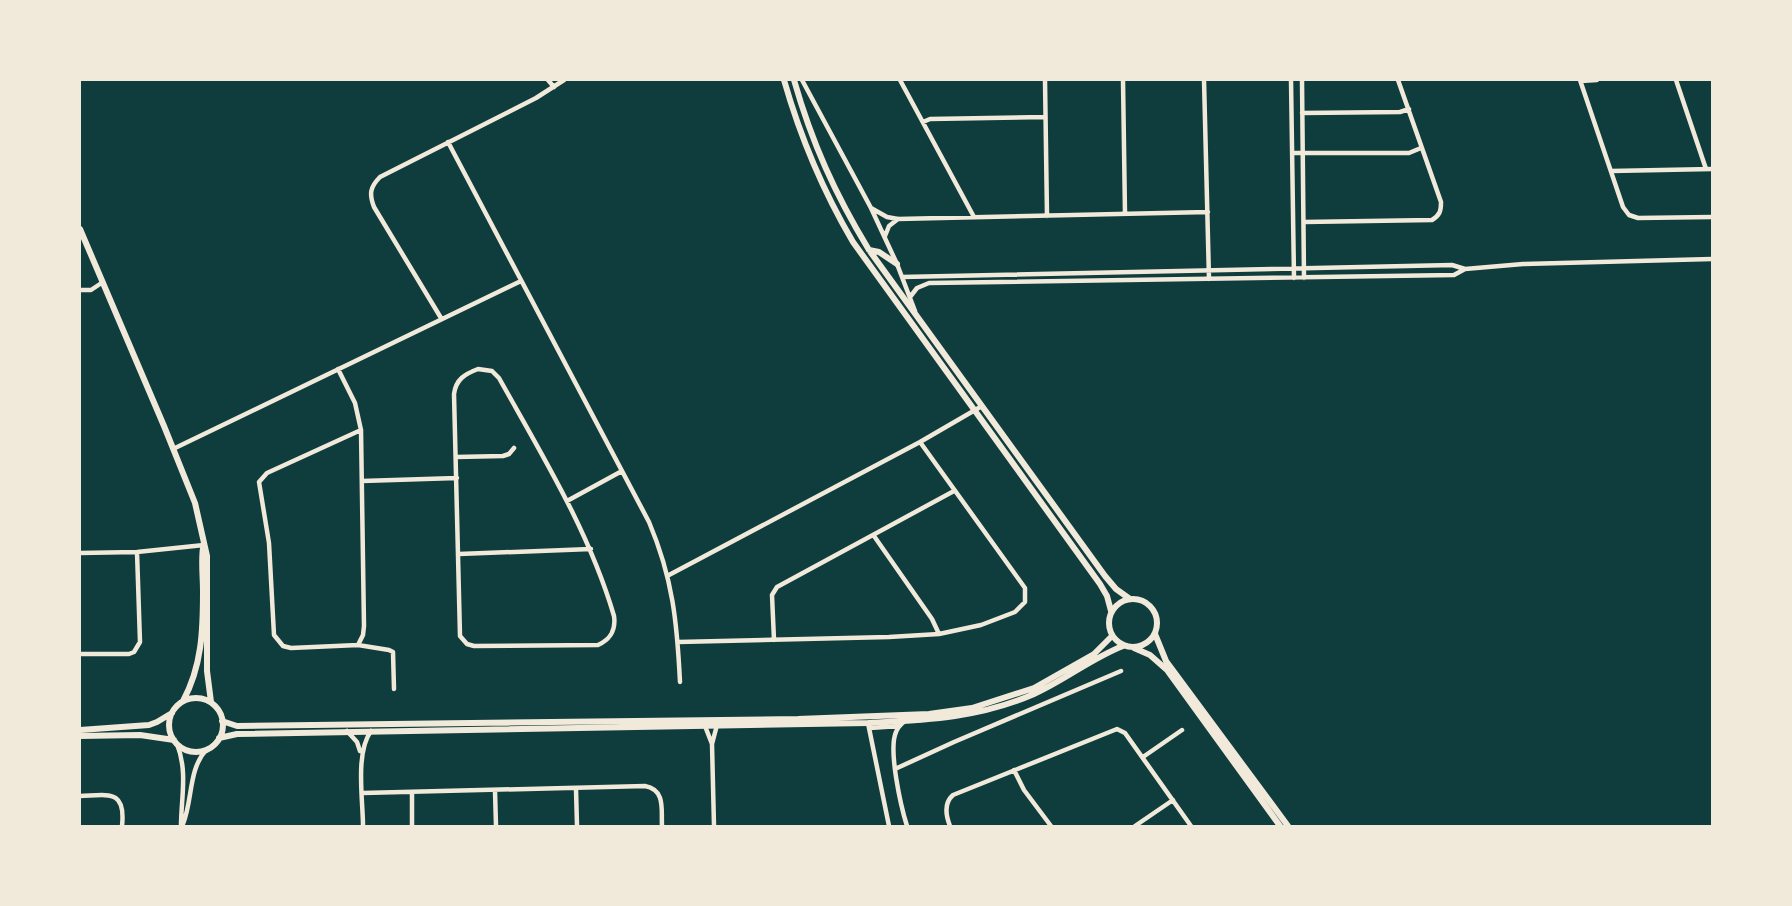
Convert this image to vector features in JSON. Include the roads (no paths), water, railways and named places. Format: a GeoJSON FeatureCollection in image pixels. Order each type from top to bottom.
{"type":"FeatureCollection","features":[{"type":"Feature","properties":{"kind":"street"},"geometry":{"type":"LineString","coordinates":[[548,80],[554,87]]}},
{"type":"Feature","properties":{"kind":"street"},"geometry":{"type":"LineString","coordinates":[[441,318],[374,207],[370,191],[374,183],[380,177],[536,98],[564,80]]}},
{"type":"Feature","properties":{"kind":"street"},"geometry":{"type":"LineString","coordinates":[[784,80],[820,178],[844,227],[863,258],[1100,584],[1107,596],[1111,611]]}},
{"type":"Feature","properties":{"kind":"street"},"geometry":{"type":"LineString","coordinates":[[794,80],[812,135],[832,183],[843,207],[869,250],[1105,576],[1116,589],[1130,599]]}},
{"type":"Feature","properties":{"kind":"street"},"geometry":{"type":"LineString","coordinates":[[802,80],[885,236],[916,314]]}},
{"type":"Feature","properties":{"kind":"street"},"geometry":{"type":"LineString","coordinates":[[900,80],[974,217]]}},
{"type":"Feature","properties":{"kind":"street"},"geometry":{"type":"LineString","coordinates":[[1045,80],[1047,216]]}},
{"type":"Feature","properties":{"kind":"street"},"geometry":{"type":"LineString","coordinates":[[1122,80],[1125,214]]}},
{"type":"Feature","properties":{"kind":"street"},"geometry":{"type":"LineString","coordinates":[[1204,80],[1209,279]]}},
{"type":"Feature","properties":{"kind":"street"},"geometry":{"type":"LineString","coordinates":[[1291,80],[1294,278]]}},
{"type":"Feature","properties":{"kind":"street"},"geometry":{"type":"LineString","coordinates":[[1302,80],[1304,278]]}},
{"type":"Feature","properties":{"kind":"street"},"geometry":{"type":"LineString","coordinates":[[1304,222],[1432,220],[1438,216],[1441,211],[1441,202],[1398,80]]}},
{"type":"Feature","properties":{"kind":"street"},"geometry":{"type":"LineString","coordinates":[[1597,80],[1581,80],[1623,207],[1629,214],[1638,218],[1713,217]]}},
{"type":"Feature","properties":{"kind":"street"},"geometry":{"type":"LineString","coordinates":[[1676,80],[1706,169]]}},
{"type":"Feature","properties":{"kind":"street"},"geometry":{"type":"LineString","coordinates":[[1302,113],[1409,110]]}},
{"type":"Feature","properties":{"kind":"street"},"geometry":{"type":"LineString","coordinates":[[923,122],[930,119],[1045,117]]}},
{"type":"Feature","properties":{"kind":"street"},"geometry":{"type":"LineString","coordinates":[[448,142],[649,522],[669,575],[678,642],[680,682]]}},
{"type":"Feature","properties":{"kind":"street"},"geometry":{"type":"LineString","coordinates":[[1292,153],[1409,153],[1421,148]]}},
{"type":"Feature","properties":{"kind":"street"},"geometry":{"type":"LineString","coordinates":[[1611,171],[1713,169]]}},
{"type":"Feature","properties":{"kind":"street"},"geometry":{"type":"LineString","coordinates":[[871,208],[886,217],[898,219],[1208,212]]}},
{"type":"Feature","properties":{"kind":"street"},"geometry":{"type":"LineString","coordinates":[[885,236],[889,226],[898,219]]}},
{"type":"Feature","properties":{"kind":"street"},"geometry":{"type":"LineString","coordinates":[[80,229],[195,503],[207,562],[207,671],[211,702],[222,721],[219,738]]}},
{"type":"Feature","properties":{"kind":"street"},"geometry":{"type":"LineString","coordinates":[[863,258],[864,253],[869,250],[879,252],[897,264]]}},
{"type":"Feature","properties":{"kind":"street"},"geometry":{"type":"LineString","coordinates":[[902,277],[1452,265],[1465,269],[1523,264],[1713,259]]}},
{"type":"Feature","properties":{"kind":"street"},"geometry":{"type":"LineString","coordinates":[[910,297],[917,288],[929,283],[1454,275],[1465,269]]}},
{"type":"Feature","properties":{"kind":"street"},"geometry":{"type":"LineString","coordinates":[[173,448],[521,281]]}},
{"type":"Feature","properties":{"kind":"street"},"geometry":{"type":"LineString","coordinates":[[80,290],[91,290],[103,282]]}},
{"type":"Feature","properties":{"kind":"street"},"geometry":{"type":"LineString","coordinates":[[338,369],[355,403],[361,430],[364,626],[358,645]]}},
{"type":"Feature","properties":{"kind":"street"},"geometry":{"type":"LineString","coordinates":[[478,369],[492,372],[499,378],[591,549],[606,587],[615,625],[610,637],[598,645],[474,646],[467,644],[460,636],[456,457],[455,386],[470,372],[478,369]]}},
{"type":"Feature","properties":{"kind":"street"},"geometry":{"type":"LineString","coordinates":[[669,575],[920,442],[982,406]]}},
{"type":"Feature","properties":{"kind":"street"},"geometry":{"type":"LineString","coordinates":[[361,430],[267,472],[259,482],[258,488],[269,543],[274,635],[283,646],[291,648],[358,645],[393,652],[394,689]]}},
{"type":"Feature","properties":{"kind":"street"},"geometry":{"type":"LineString","coordinates":[[678,642],[939,634],[1006,617],[1021,607],[1026,595],[1025,588],[920,442]]}},
{"type":"Feature","properties":{"kind":"street"},"geometry":{"type":"LineString","coordinates":[[456,457],[503,456],[509,454],[514,448]]}},
{"type":"Feature","properties":{"kind":"street"},"geometry":{"type":"LineString","coordinates":[[567,501],[622,471]]}},
{"type":"Feature","properties":{"kind":"street"},"geometry":{"type":"LineString","coordinates":[[362,481],[457,478]]}},
{"type":"Feature","properties":{"kind":"street"},"geometry":{"type":"LineString","coordinates":[[774,640],[772,595],[777,586],[874,536],[954,491]]}},
{"type":"Feature","properties":{"kind":"street"},"geometry":{"type":"LineString","coordinates":[[874,536],[932,619],[939,634]]}},
{"type":"Feature","properties":{"kind":"street"},"geometry":{"type":"LineString","coordinates":[[80,553],[137,552],[204,545]]}},
{"type":"Feature","properties":{"kind":"street"},"geometry":{"type":"LineString","coordinates":[[80,730],[149,725],[165,718],[183,701],[197,670],[202,630],[204,545]]}},
{"type":"Feature","properties":{"kind":"street"},"geometry":{"type":"LineString","coordinates":[[459,554],[591,549]]}},
{"type":"Feature","properties":{"kind":"street"},"geometry":{"type":"LineString","coordinates":[[80,654],[129,654],[137,649],[140,642],[137,552]]}},
{"type":"Feature","properties":{"kind":"street"},"geometry":{"type":"LineString","coordinates":[[1123,646],[1112,636],[1108,621],[1111,611],[1119,603],[1130,599],[1141,600],[1154,610],[1157,624],[1155,634],[1159,649],[1166,661],[1288,826]]}},
{"type":"Feature","properties":{"kind":"street"},"geometry":{"type":"LineString","coordinates":[[1134,648],[1146,644],[1155,634]]}},
{"type":"Feature","properties":{"kind":"street"},"geometry":{"type":"LineString","coordinates":[[222,721],[237,726],[798,719],[929,714],[972,708],[1034,688],[1101,650],[1112,636]]}},
{"type":"Feature","properties":{"kind":"street"},"geometry":{"type":"LineString","coordinates":[[869,725],[950,718],[1006,705],[1035,694],[1110,651],[1123,646],[1134,648],[1149,655],[1167,670],[1280,826]]}},
{"type":"Feature","properties":{"kind":"street"},"geometry":{"type":"LineString","coordinates":[[895,770],[954,742],[1121,671]]}},
{"type":"Feature","properties":{"kind":"street"},"geometry":{"type":"LineString","coordinates":[[183,701],[194,698],[211,702]]}},
{"type":"Feature","properties":{"kind":"street"},"geometry":{"type":"LineString","coordinates":[[172,712],[169,724],[180,753],[184,778],[181,826]]}},
{"type":"Feature","properties":{"kind":"street"},"geometry":{"type":"LineString","coordinates":[[905,721],[899,726],[894,736],[895,770],[907,826]]}},
{"type":"Feature","properties":{"kind":"street"},"geometry":{"type":"LineString","coordinates":[[181,826],[189,805],[195,769],[200,758],[219,738],[237,734],[717,725],[899,726]]}},
{"type":"Feature","properties":{"kind":"street"},"geometry":{"type":"LineString","coordinates":[[711,744],[717,725]]}},
{"type":"Feature","properties":{"kind":"street"},"geometry":{"type":"LineString","coordinates":[[869,725],[889,826]]}},
{"type":"Feature","properties":{"kind":"street"},"geometry":{"type":"LineString","coordinates":[[705,726],[711,744],[714,826]]}},
{"type":"Feature","properties":{"kind":"street"},"geometry":{"type":"LineString","coordinates":[[950,826],[946,812],[949,799],[953,795],[1117,729],[1125,733],[1191,826]]}},
{"type":"Feature","properties":{"kind":"street"},"geometry":{"type":"LineString","coordinates":[[1143,757],[1182,730]]}},
{"type":"Feature","properties":{"kind":"street"},"geometry":{"type":"LineString","coordinates":[[347,731],[357,742],[361,756],[363,826]]}},
{"type":"Feature","properties":{"kind":"street"},"geometry":{"type":"LineString","coordinates":[[361,756],[364,743],[371,731]]}},
{"type":"Feature","properties":{"kind":"street"},"geometry":{"type":"LineString","coordinates":[[80,736],[140,735],[175,742],[192,751],[207,749]]}},
{"type":"Feature","properties":{"kind":"street"},"geometry":{"type":"LineString","coordinates":[[1014,770],[1024,790],[1051,826]]}},
{"type":"Feature","properties":{"kind":"street"},"geometry":{"type":"LineString","coordinates":[[363,793],[652,788],[658,791],[661,798],[662,826]]}},
{"type":"Feature","properties":{"kind":"street"},"geometry":{"type":"LineString","coordinates":[[576,789],[577,826]]}},
{"type":"Feature","properties":{"kind":"street"},"geometry":{"type":"LineString","coordinates":[[495,791],[496,826]]}},
{"type":"Feature","properties":{"kind":"street"},"geometry":{"type":"LineString","coordinates":[[412,792],[412,826]]}},
{"type":"Feature","properties":{"kind":"street"},"geometry":{"type":"LineString","coordinates":[[80,796],[110,795],[117,798],[123,812],[122,826]]}},
{"type":"Feature","properties":{"kind":"street"},"geometry":{"type":"LineString","coordinates":[[1135,826],[1173,800]]}}]}
